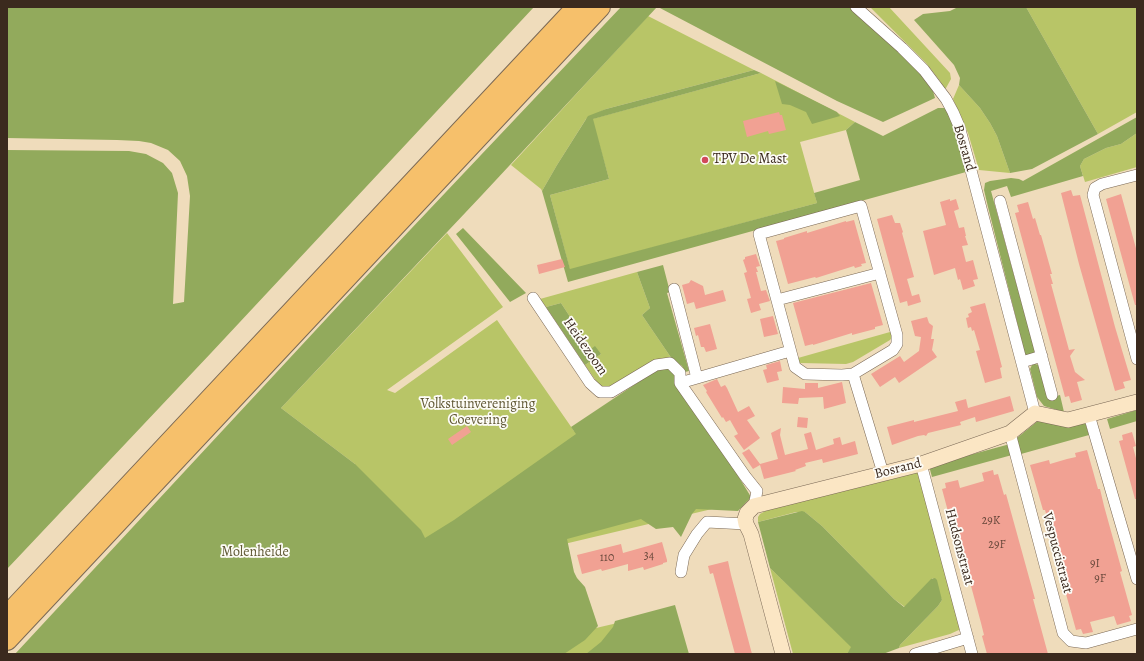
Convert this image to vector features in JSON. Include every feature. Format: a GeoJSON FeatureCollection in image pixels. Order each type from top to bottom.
{"type":"FeatureCollection","features":[{"type":"Feature","properties":{"kind":"highway"},"geometry":{"type":"LineString","coordinates":[[7,616],[577,7]]}},
{"type":"Feature","properties":{"kind":"highway"},"geometry":{"type":"LineString","coordinates":[[7,640],[600,7]]}},
{"type":"Feature","properties":{"kind":"street","name":"Bosrand"},"geometry":{"type":"LineString","coordinates":[[754,506],[921,464],[1010,433],[1034,413],[1022,362],[959,126],[946,99],[924,70],[856,7]]}},
{"type":"Feature","properties":{"kind":"street"},"geometry":{"type":"LineString","coordinates":[[1137,175],[1102,184],[1095,188],[1092,195],[1137,359]]}},
{"type":"Feature","properties":{"kind":"street"},"geometry":{"type":"LineString","coordinates":[[1000,201],[1052,395]]}},
{"type":"Feature","properties":{"kind":"street"},"geometry":{"type":"LineString","coordinates":[[861,206],[880,273],[897,335],[897,344],[894,350],[853,374],[805,374],[795,366],[790,351],[760,234],[861,206]]}},
{"type":"Feature","properties":{"kind":"street"},"geometry":{"type":"LineString","coordinates":[[777,300],[880,273]]}},
{"type":"Feature","properties":{"kind":"street"},"geometry":{"type":"LineString","coordinates":[[674,289],[697,378]]}},
{"type":"Feature","properties":{"kind":"street","name":"Heidezoom"},"geometry":{"type":"LineString","coordinates":[[533,298],[590,383],[600,392],[611,392],[656,365],[670,363],[680,372],[680,383]]}},
{"type":"Feature","properties":{"kind":"street"},"geometry":{"type":"LineString","coordinates":[[783,654],[751,534],[745,519],[747,513],[754,506],[757,490],[745,476],[680,383],[790,351]]}},
{"type":"Feature","properties":{"kind":"street"},"geometry":{"type":"LineString","coordinates":[[1022,362],[1042,356]]}},
{"type":"Feature","properties":{"kind":"street"},"geometry":{"type":"LineString","coordinates":[[853,374],[883,473]]}},
{"type":"Feature","properties":{"kind":"street"},"geometry":{"type":"LineString","coordinates":[[1034,413],[1068,420],[1137,402]]}},
{"type":"Feature","properties":{"kind":"street"},"geometry":{"type":"LineString","coordinates":[[1089,415],[1137,579]]}},
{"type":"Feature","properties":{"kind":"street","name":"Vespuccistraat"},"geometry":{"type":"LineString","coordinates":[[1010,433],[1063,633],[1071,641],[1086,643],[1137,629]]}},
{"type":"Feature","properties":{"kind":"street","name":"Hudsonstraat"},"geometry":{"type":"LineString","coordinates":[[921,464],[972,654]]}},
{"type":"Feature","properties":{"kind":"street"},"geometry":{"type":"LineString","coordinates":[[681,572],[684,555],[706,522],[746,524]]}},
{"type":"Feature","properties":{"kind":"street"},"geometry":{"type":"LineString","coordinates":[[915,654],[968,638]]}},
{"type":"Feature","properties":{"kind":"green space"},"geometry":{"type":"Polygon","coordinates":[[[7,7],[534,7],[7,569],[7,150],[129,151],[146,154],[163,163],[172,173],[178,193],[173,304],[184,302],[190,196],[187,176],[180,161],[168,150],[151,143],[117,140],[7,138],[7,7]]]}},
{"type":"Feature","properties":{"kind":"green space","name":"Molenheide"},"geometry":{"type":"Polygon","coordinates":[[[621,7],[657,7],[281,408],[355,464],[421,530],[425,538],[454,520],[576,434],[571,427],[661,367],[670,369],[678,377],[751,497],[738,511],[696,509],[681,537],[673,527],[656,529],[641,519],[567,539],[574,572],[585,587],[598,626],[585,640],[564,654],[15,654],[340,304],[621,7]]]}},
{"type":"Feature","properties":{"kind":"green space"},"geometry":{"type":"Polygon","coordinates":[[[658,7],[853,7],[910,60],[933,91],[935,98],[883,122],[837,101],[658,7]]]}},
{"type":"Feature","properties":{"kind":"green space"},"geometry":{"type":"Polygon","coordinates":[[[870,7],[889,7],[950,73],[951,79],[946,88],[943,89],[940,81],[926,63],[870,7]]]}},
{"type":"Feature","properties":{"kind":"green space"},"geometry":{"type":"Polygon","coordinates":[[[958,7],[1026,7],[1098,134],[1032,169],[1010,173],[997,136],[980,108],[959,85],[960,78],[954,65],[914,20],[923,14],[950,11],[958,7]]]}},
{"type":"Feature","properties":{"kind":"green space"},"geometry":{"type":"Polygon","coordinates":[[[1026,7],[1137,7],[1137,112],[1098,134],[1026,7]]]}},
{"type":"Feature","properties":{"kind":"green space"},"geometry":{"type":"Polygon","coordinates":[[[648,16],[754,70],[606,109],[586,119],[542,191],[511,165],[648,16]]]}},
{"type":"Feature","properties":{"kind":"green space"},"geometry":{"type":"Polygon","coordinates":[[[754,70],[761,73],[593,119],[609,179],[550,195],[570,269],[817,203],[814,193],[860,180],[846,130],[855,122],[883,136],[938,108],[944,108],[946,109],[956,132],[966,172],[568,282],[542,191],[588,116],[606,109],[754,70]]]}},
{"type":"Feature","properties":{"kind":"green space","name":"TPV De Mast"},"geometry":{"type":"Polygon","coordinates":[[[761,73],[855,122],[846,130],[800,142],[817,203],[570,270],[550,195],[609,179],[592,119],[761,73]]]}},
{"type":"Feature","properties":{"kind":"green space"},"geometry":{"type":"Polygon","coordinates":[[[775,81],[837,112],[840,116],[812,124],[806,112],[790,105],[782,104],[775,81]]]}},
{"type":"Feature","properties":{"kind":"green space"},"geometry":{"type":"Polygon","coordinates":[[[959,85],[980,108],[990,123],[997,136],[1010,173],[979,170],[968,133],[953,99],[959,85]]]}},
{"type":"Feature","properties":{"kind":"green space"},"geometry":{"type":"Polygon","coordinates":[[[1137,117],[1137,133],[1121,144],[1106,148],[1084,159],[1080,166],[1083,176],[1011,197],[1007,186],[991,191],[1035,352],[1033,356],[1027,356],[1025,354],[988,207],[984,190],[985,183],[1011,178],[1023,181],[1137,117]]]}},
{"type":"Feature","properties":{"kind":"green space"},"geometry":{"type":"Polygon","coordinates":[[[1137,133],[1137,167],[1085,182],[1080,166],[1084,159],[1106,148],[1121,144],[1137,133]]]}},
{"type":"Feature","properties":{"kind":"green space"},"geometry":{"type":"Polygon","coordinates":[[[463,228],[526,293],[510,302],[456,234],[463,228]]]}},
{"type":"Feature","properties":{"kind":"green space","name":"Molenheide"},"geometry":{"type":"Polygon","coordinates":[[[447,233],[503,307],[387,390],[395,393],[497,320],[574,431],[665,372],[750,500],[560,545],[596,628],[673,610],[687,654],[21,654],[355,464],[281,408],[447,233]]]}},
{"type":"Feature","properties":{"kind":"green space"},"geometry":{"type":"Polygon","coordinates":[[[663,265],[670,292],[667,293],[689,371],[685,372],[682,366],[672,359],[642,315],[650,308],[637,272],[663,265]]]}},
{"type":"Feature","properties":{"kind":"green space"},"geometry":{"type":"Polygon","coordinates":[[[637,272],[650,308],[642,315],[672,359],[664,358],[654,361],[612,389],[601,388],[585,365],[601,354],[591,349],[561,303],[546,307],[540,299],[637,272]]]}},
{"type":"Feature","properties":{"kind":"green space"},"geometry":{"type":"Polygon","coordinates":[[[561,303],[591,349],[595,346],[601,354],[585,365],[546,307],[561,303]]]}},
{"type":"Feature","properties":{"kind":"green space"},"geometry":{"type":"Polygon","coordinates":[[[893,332],[894,335],[890,340],[853,362],[846,364],[800,363],[798,359],[798,358],[893,332]]]}},
{"type":"Feature","properties":{"kind":"green space"},"geometry":{"type":"Polygon","coordinates":[[[1032,365],[1039,365],[1048,398],[1060,395],[1064,412],[1044,406],[1037,397],[1030,369],[1032,365]]]}},
{"type":"Feature","properties":{"kind":"green space"},"geometry":{"type":"Polygon","coordinates":[[[1137,410],[1137,421],[1110,429],[1107,419],[1137,410]]]}},
{"type":"Feature","properties":{"kind":"green space"},"geometry":{"type":"Polygon","coordinates":[[[1039,420],[1085,422],[1089,435],[1021,454],[1017,438],[1039,420]]]}},
{"type":"Feature","properties":{"kind":"green space"},"geometry":{"type":"Polygon","coordinates":[[[1010,444],[1012,455],[932,477],[929,466],[1010,444]]]}},
{"type":"Feature","properties":{"kind":"green space"},"geometry":{"type":"Polygon","coordinates":[[[916,472],[920,474],[961,629],[950,634],[899,648],[900,645],[942,600],[933,578],[905,607],[894,599],[822,526],[805,512],[796,512],[758,522],[758,517],[767,510],[916,472]]]}},
{"type":"Feature","properties":{"kind":"green space"},"geometry":{"type":"Polygon","coordinates":[[[802,511],[822,526],[894,599],[904,607],[931,579],[935,578],[937,580],[942,600],[900,645],[899,648],[883,654],[847,654],[851,647],[770,568],[758,522],[802,511]]]}},
{"type":"Feature","properties":{"kind":"green space"},"geometry":{"type":"Polygon","coordinates":[[[770,568],[852,647],[847,654],[793,654],[770,568]]]}},
{"type":"Feature","properties":{"kind":"green space"},"geometry":{"type":"Polygon","coordinates":[[[675,605],[689,654],[586,654],[601,642],[613,627],[615,621],[675,605]]]}},
{"type":"Feature","properties":{"kind":"building"},"geometry":{"type":"Polygon","coordinates":[[[779,112],[780,115],[782,115],[786,130],[769,134],[768,131],[747,137],[743,121],[779,112]]]}},
{"type":"Feature","properties":{"kind":"building"},"geometry":{"type":"Polygon","coordinates":[[[1071,190],[1073,196],[1080,195],[1115,327],[1131,380],[1123,382],[1125,388],[1115,391],[1079,264],[1061,193],[1071,190]]]}},
{"type":"Feature","properties":{"kind":"building"},"geometry":{"type":"Polygon","coordinates":[[[1121,194],[1137,252],[1137,305],[1135,305],[1106,199],[1121,194]]]}},
{"type":"Feature","properties":{"kind":"building"},"geometry":{"type":"Polygon","coordinates":[[[950,199],[950,201],[956,199],[959,209],[954,211],[959,228],[964,227],[968,245],[962,246],[966,262],[973,260],[978,279],[973,280],[975,286],[963,290],[960,279],[958,280],[955,268],[934,275],[923,231],[946,225],[940,202],[950,199]]]}},
{"type":"Feature","properties":{"kind":"building"},"geometry":{"type":"Polygon","coordinates":[[[1028,202],[1033,219],[1035,218],[1041,235],[1052,274],[1050,274],[1053,284],[1051,284],[1069,350],[1075,349],[1070,356],[1075,372],[1085,380],[1077,382],[1082,400],[1071,403],[1069,396],[1065,397],[1015,213],[1019,212],[1017,205],[1028,202]]]}},
{"type":"Feature","properties":{"kind":"building"},"geometry":{"type":"Polygon","coordinates":[[[892,215],[895,223],[900,223],[903,232],[902,233],[914,277],[907,279],[912,296],[919,294],[921,302],[908,306],[907,301],[900,303],[877,219],[892,215]]]}},
{"type":"Feature","properties":{"kind":"building"},"geometry":{"type":"Polygon","coordinates":[[[854,220],[866,263],[855,268],[854,266],[816,278],[788,284],[776,241],[807,231],[807,233],[854,220]]]}},
{"type":"Feature","properties":{"kind":"building"},"geometry":{"type":"Polygon","coordinates":[[[756,254],[760,266],[756,267],[758,272],[756,272],[761,291],[766,290],[770,301],[759,304],[761,310],[751,313],[747,299],[751,298],[744,273],[747,272],[743,260],[745,257],[756,254]]]}},
{"type":"Feature","properties":{"kind":"building"},"geometry":{"type":"Polygon","coordinates":[[[562,259],[565,267],[539,274],[537,265],[562,259]]]}},
{"type":"Feature","properties":{"kind":"building"},"geometry":{"type":"Polygon","coordinates":[[[691,280],[703,286],[705,295],[723,290],[726,301],[696,309],[694,302],[687,304],[682,285],[689,283],[691,280]]]}},
{"type":"Feature","properties":{"kind":"building"},"geometry":{"type":"Polygon","coordinates":[[[871,283],[883,325],[875,327],[875,329],[852,335],[852,333],[805,346],[793,303],[871,283]]]}},
{"type":"Feature","properties":{"kind":"building"},"geometry":{"type":"Polygon","coordinates":[[[985,303],[1002,367],[1000,368],[1002,378],[985,383],[976,351],[980,350],[974,330],[972,331],[971,327],[968,328],[966,318],[969,317],[968,314],[972,312],[970,307],[985,303]]]}},
{"type":"Feature","properties":{"kind":"building"},"geometry":{"type":"Polygon","coordinates":[[[773,316],[778,334],[764,337],[760,319],[773,316]]]}},
{"type":"Feature","properties":{"kind":"building"},"geometry":{"type":"Polygon","coordinates":[[[927,317],[929,323],[933,326],[931,339],[934,339],[932,350],[937,357],[899,383],[895,377],[880,387],[871,374],[900,356],[904,362],[919,351],[921,337],[915,336],[911,321],[927,317]]]}},
{"type":"Feature","properties":{"kind":"building"},"geometry":{"type":"Polygon","coordinates":[[[710,324],[717,349],[706,352],[704,347],[701,347],[698,335],[696,336],[694,328],[710,324]]]}},
{"type":"Feature","properties":{"kind":"building"},"geometry":{"type":"Polygon","coordinates":[[[780,361],[782,371],[777,372],[779,380],[767,383],[763,370],[767,369],[766,365],[780,361]]]}},
{"type":"Feature","properties":{"kind":"building"},"geometry":{"type":"Polygon","coordinates":[[[717,379],[721,387],[725,385],[727,388],[738,412],[749,406],[755,416],[747,420],[760,438],[744,450],[734,436],[738,434],[730,420],[726,422],[723,417],[722,418],[703,385],[717,379]]]}},
{"type":"Feature","properties":{"kind":"building"},"geometry":{"type":"Polygon","coordinates":[[[842,382],[846,403],[824,409],[823,397],[799,398],[798,404],[782,403],[783,387],[805,389],[805,383],[818,383],[818,388],[842,382]]]}},
{"type":"Feature","properties":{"kind":"building"},"geometry":{"type":"Polygon","coordinates":[[[1010,396],[1014,411],[976,422],[975,417],[960,422],[961,425],[928,433],[926,436],[918,436],[892,445],[887,427],[958,411],[955,402],[966,399],[968,408],[1010,396]]]}},
{"type":"Feature","properties":{"kind":"building"},"geometry":{"type":"Polygon","coordinates":[[[798,417],[808,418],[807,428],[797,427],[798,417]]]}},
{"type":"Feature","properties":{"kind":"building"},"geometry":{"type":"Polygon","coordinates":[[[467,426],[471,432],[452,445],[448,439],[467,426]]]}},
{"type":"Feature","properties":{"kind":"building"},"geometry":{"type":"Polygon","coordinates":[[[781,428],[780,435],[785,455],[808,449],[804,434],[811,432],[816,450],[834,444],[833,439],[840,437],[842,445],[855,441],[858,454],[823,463],[822,459],[805,463],[806,466],[795,470],[796,471],[764,479],[760,465],[753,469],[742,453],[749,449],[760,464],[778,459],[771,433],[781,428]]]}},
{"type":"Feature","properties":{"kind":"building"},"geometry":{"type":"Polygon","coordinates":[[[1132,432],[1136,446],[1133,447],[1137,462],[1137,499],[1135,499],[1119,441],[1123,440],[1122,435],[1132,432]]]}},
{"type":"Feature","properties":{"kind":"building"},"geometry":{"type":"Polygon","coordinates":[[[1087,450],[1098,489],[1100,489],[1132,615],[1129,616],[1131,621],[1117,625],[1114,616],[1090,622],[1093,632],[1083,634],[1081,629],[1076,630],[1066,594],[1068,593],[1051,531],[1045,510],[1043,510],[1030,465],[1049,460],[1050,464],[1076,457],[1075,453],[1087,450]]]}},
{"type":"Feature","properties":{"kind":"building"},"geometry":{"type":"Polygon","coordinates":[[[993,470],[994,475],[998,474],[1004,495],[1006,494],[1035,599],[1033,599],[1048,654],[987,654],[982,636],[984,635],[981,623],[957,534],[954,534],[942,489],[946,488],[945,483],[958,480],[960,488],[984,481],[982,473],[993,470]]]}},
{"type":"Feature","properties":{"kind":"building"},"geometry":{"type":"Polygon","coordinates":[[[662,542],[667,560],[667,562],[663,564],[644,570],[643,567],[628,571],[628,564],[602,571],[601,569],[582,574],[577,555],[621,544],[623,553],[662,542]]]}},
{"type":"Feature","properties":{"kind":"building"},"geometry":{"type":"Polygon","coordinates":[[[728,561],[752,654],[735,654],[713,573],[710,574],[708,566],[728,561]]]}},
{"type":"Feature","properties":{"kind":"place","name":"TPV De Mast"},"geometry":{"type":"Point","coordinates":[705,160]}},
{"type":"Feature","properties":{"kind":"park label","name":"Volkstuinvereniging Coevering"},"geometry":{"type":"Point","coordinates":[478,414]}}]}
